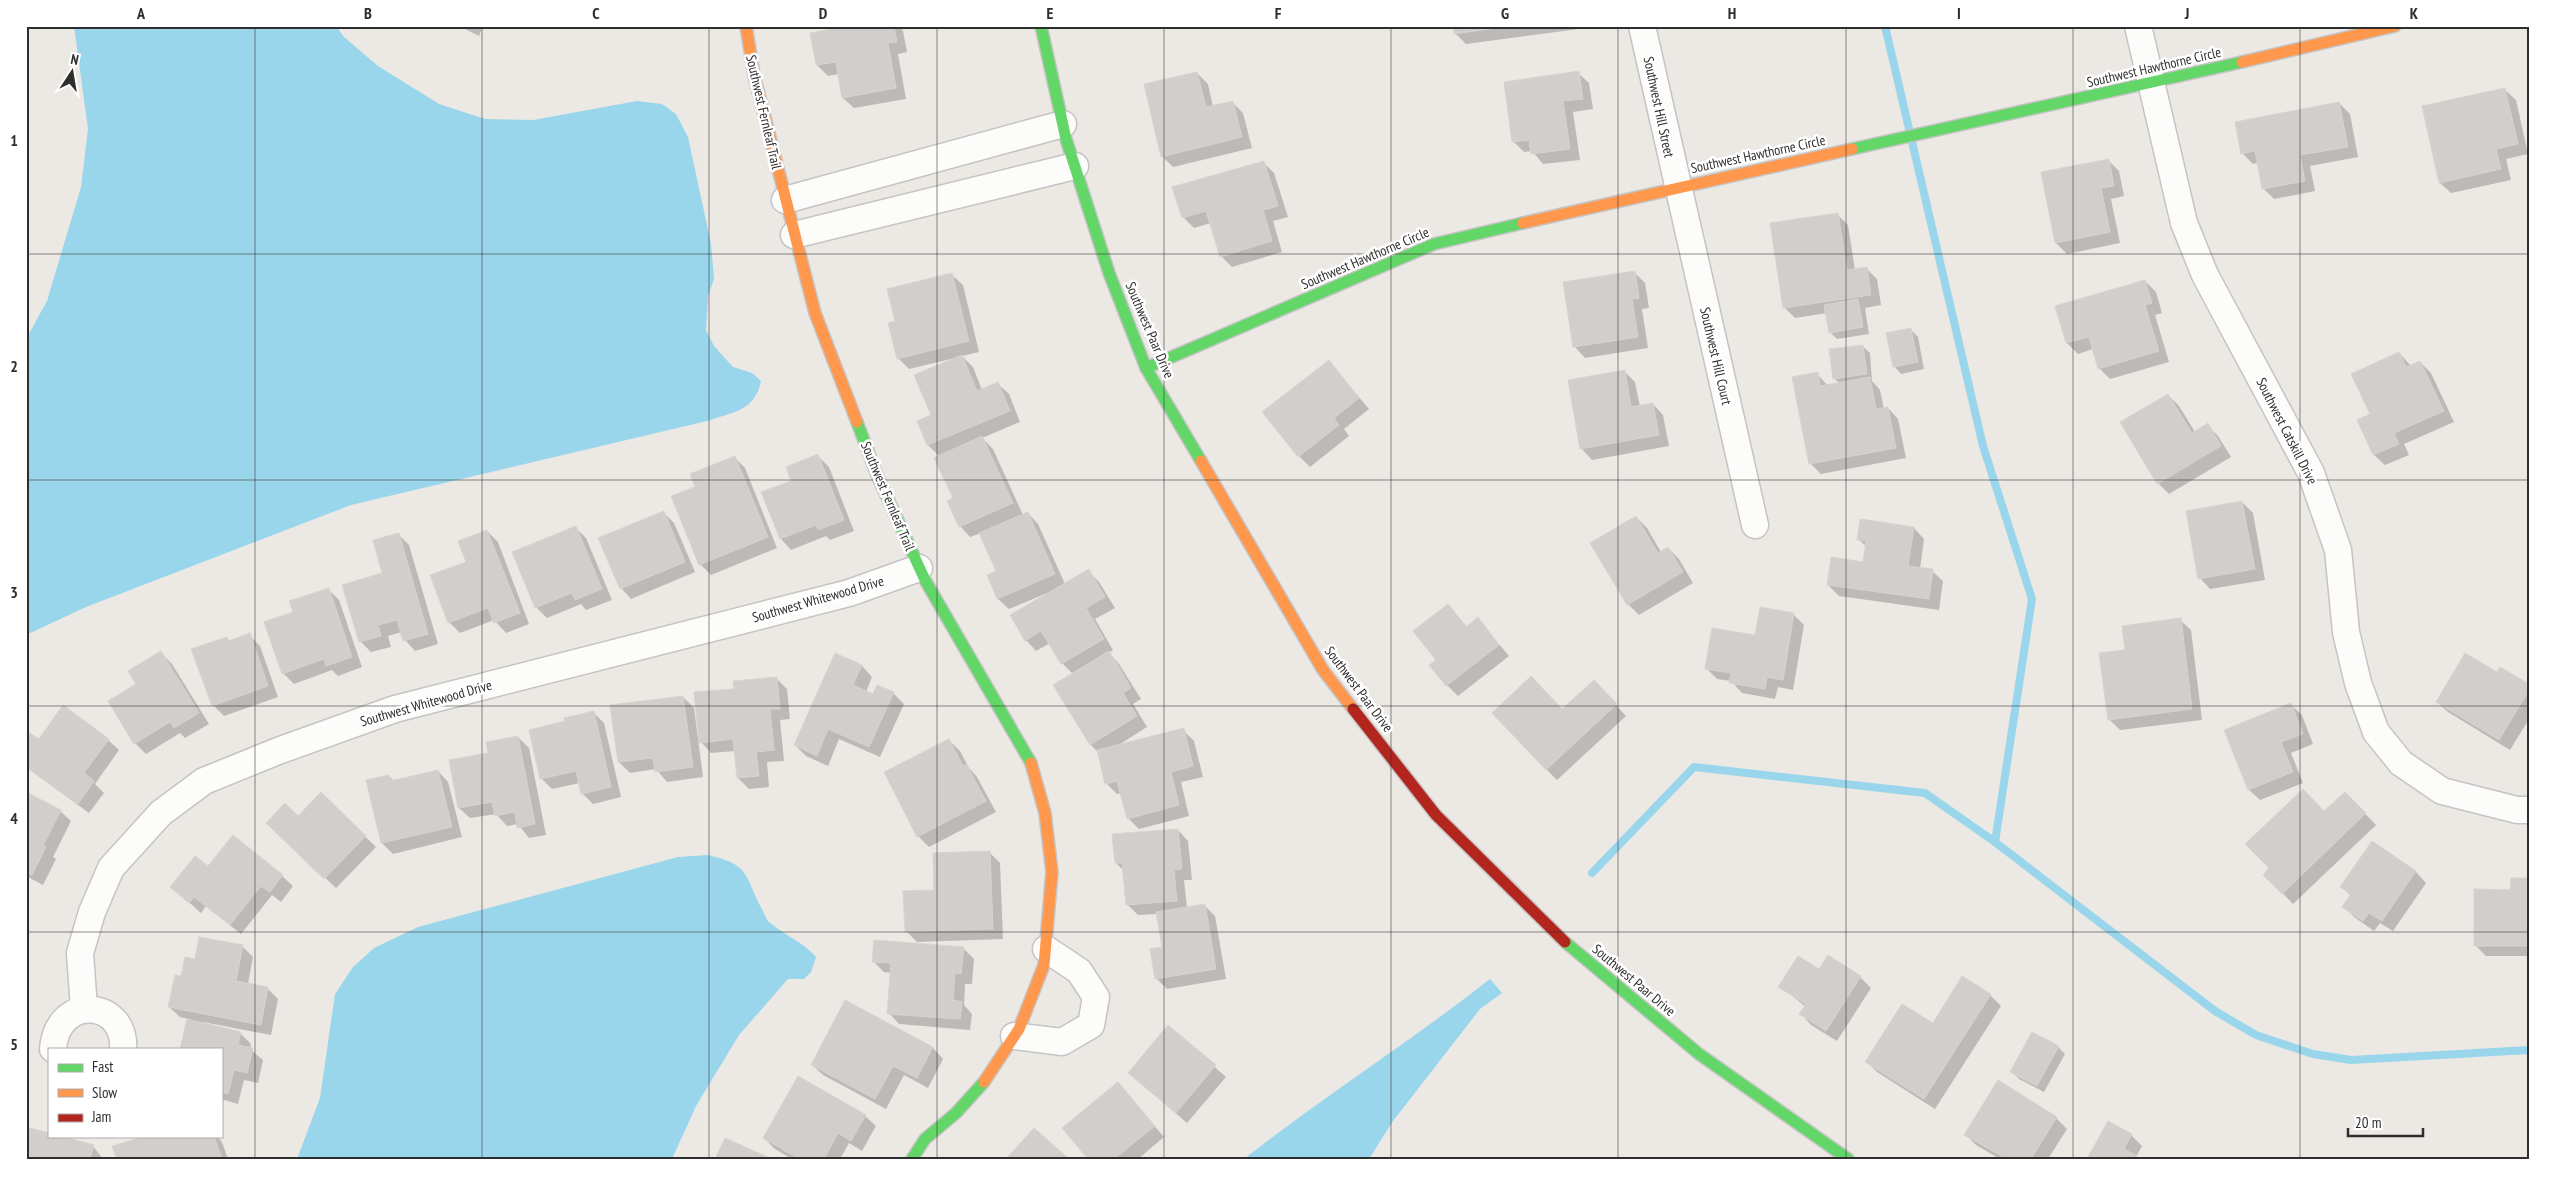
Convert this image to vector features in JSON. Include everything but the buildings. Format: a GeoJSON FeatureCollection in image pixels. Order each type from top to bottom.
{"type":"FeatureCollection","features":[{"type":"Feature","properties":{"kind":"street","name":"Southwest Fernleaf Trail"},"geometry":{"type":"LineString","coordinates":[[746,26],[754,75],[794,235],[819,322],[877,475],[919,568],[1033,767],[1045,813],[1052,872],[1044,965],[1014,1036],[984,1082],[956,1113],[925,1139],[912,1159]]}},
{"type":"Feature","properties":{"kind":"street","name":"Southwest Paar Drive"},"geometry":{"type":"LineString","coordinates":[[1041,26],[1063,124],[1075,166],[1109,273],[1146,368],[1323,670],[1436,815],[1558,936],[1699,1054],[1848,1159]]}},
{"type":"Feature","properties":{"kind":"street","name":"Southwest Hill Street"},"geometry":{"type":"LineString","coordinates":[[1642,26],[1677,187]]}},
{"type":"Feature","properties":{"kind":"street","name":"Southwest Catskill Drive"},"geometry":{"type":"LineString","coordinates":[[2138,26],[2184,223],[2205,275],[2314,481],[2338,550],[2346,632],[2358,683],[2376,732],[2401,762],[2442,791],[2518,810],[2529,810]]}},
{"type":"Feature","properties":{"kind":"street","name":"Southwest Hawthorne Circle"},"geometry":{"type":"LineString","coordinates":[[1146,368],[1434,244],[1677,187],[2150,83],[2394,26]]}},
{"type":"Feature","properties":{"kind":"street"},"geometry":{"type":"LineString","coordinates":[[785,200],[1063,124]]}},
{"type":"Feature","properties":{"kind":"street"},"geometry":{"type":"LineString","coordinates":[[794,235],[1075,166]]}},
{"type":"Feature","properties":{"kind":"street","name":"Southwest Hill Court"},"geometry":{"type":"LineString","coordinates":[[1677,187],[1755,525]]}},
{"type":"Feature","properties":{"kind":"street","name":"Southwest Whitewood Drive"},"geometry":{"type":"LineString","coordinates":[[84,1009],[80,953],[92,912],[111,868],[161,813],[204,781],[278,751],[395,709],[850,593],[919,568]]}},
{"type":"Feature","properties":{"kind":"street"},"geometry":{"type":"LineString","coordinates":[[1014,1036],[1062,1042],[1091,1025],[1096,997],[1079,971],[1046,949]]}},
{"type":"Feature","properties":{"kind":"street"},"geometry":{"type":"LineString","coordinates":[[54,1048],[54,1035],[60,1023],[71,1014],[84,1009],[98,1011],[110,1017],[120,1027],[124,1040],[123,1048]]}},
{"type":"Feature","properties":{"kind":"water"},"geometry":{"type":"Polygon","coordinates":[[[74,26],[336,26],[344,37],[378,66],[439,104],[485,119],[533,120],[637,101],[662,104],[676,114],[688,137],[711,244],[714,279],[708,296],[706,330],[714,346],[733,367],[752,373],[761,381],[754,399],[742,409],[707,421],[351,505],[86,607],[26,635],[26,339],[47,301],[81,187],[88,129],[74,26]]]}},
{"type":"Feature","properties":{"kind":"water"},"geometry":{"type":"Polygon","coordinates":[[[708,855],[732,863],[739,868],[748,880],[768,921],[805,946],[816,957],[811,972],[804,979],[788,979],[739,1035],[696,1106],[672,1159],[297,1159],[320,1098],[335,994],[353,967],[374,948],[418,927],[678,857],[708,855]]]}},
{"type":"Feature","properties":{"kind":"water"},"geometry":{"type":"Polygon","coordinates":[[[1490,979],[1502,993],[1480,1009],[1393,1121],[1369,1159],[1244,1159],[1429,1025],[1490,979]]]}},
{"type":"Feature","properties":{"kind":"waterway"},"geometry":{"type":"LineString","coordinates":[[1885,26],[1983,446],[2032,599],[1995,842]]}},
{"type":"Feature","properties":{"kind":"waterway"},"geometry":{"type":"LineString","coordinates":[[1592,873],[1694,767],[1925,793],[1995,842],[2215,1011],[2256,1035],[2313,1054],[2351,1060],[2529,1050]]}},
{"type":"Feature","properties":{"kind":"traffic: fast"},"geometry":{"type":"LineString","coordinates":[[1041,26],[1066,139],[1109,273],[1146,368],[1201,461]]}},
{"type":"Feature","properties":{"kind":"traffic: fast"},"geometry":{"type":"LineString","coordinates":[[1852,149],[2242,62]]}},
{"type":"Feature","properties":{"kind":"traffic: fast"},"geometry":{"type":"LineString","coordinates":[[1146,368],[1434,244],[1523,223]]}},
{"type":"Feature","properties":{"kind":"traffic: fast"},"geometry":{"type":"LineString","coordinates":[[857,422],[877,475],[925,580],[1031,763]]}},
{"type":"Feature","properties":{"kind":"traffic: fast"},"geometry":{"type":"LineString","coordinates":[[1565,942],[1699,1054],[1848,1159]]}},
{"type":"Feature","properties":{"kind":"traffic: fast"},"geometry":{"type":"LineString","coordinates":[[912,1159],[925,1139],[956,1113],[984,1082]]}},
{"type":"Feature","properties":{"kind":"traffic: slow"},"geometry":{"type":"LineString","coordinates":[[746,26],[754,75],[815,313],[857,422]]}},
{"type":"Feature","properties":{"kind":"traffic: slow"},"geometry":{"type":"LineString","coordinates":[[2242,62],[2395,26]]}},
{"type":"Feature","properties":{"kind":"traffic: slow"},"geometry":{"type":"LineString","coordinates":[[1523,223],[1852,149]]}},
{"type":"Feature","properties":{"kind":"traffic: slow"},"geometry":{"type":"LineString","coordinates":[[1201,461],[1323,670],[1353,709]]}},
{"type":"Feature","properties":{"kind":"traffic: slow"},"geometry":{"type":"LineString","coordinates":[[984,1082],[1019,1029],[1044,965],[1052,872],[1045,813],[1031,763]]}},
{"type":"Feature","properties":{"kind":"traffic: jam"},"geometry":{"type":"LineString","coordinates":[[1353,709],[1436,815],[1565,942]]}}]}
